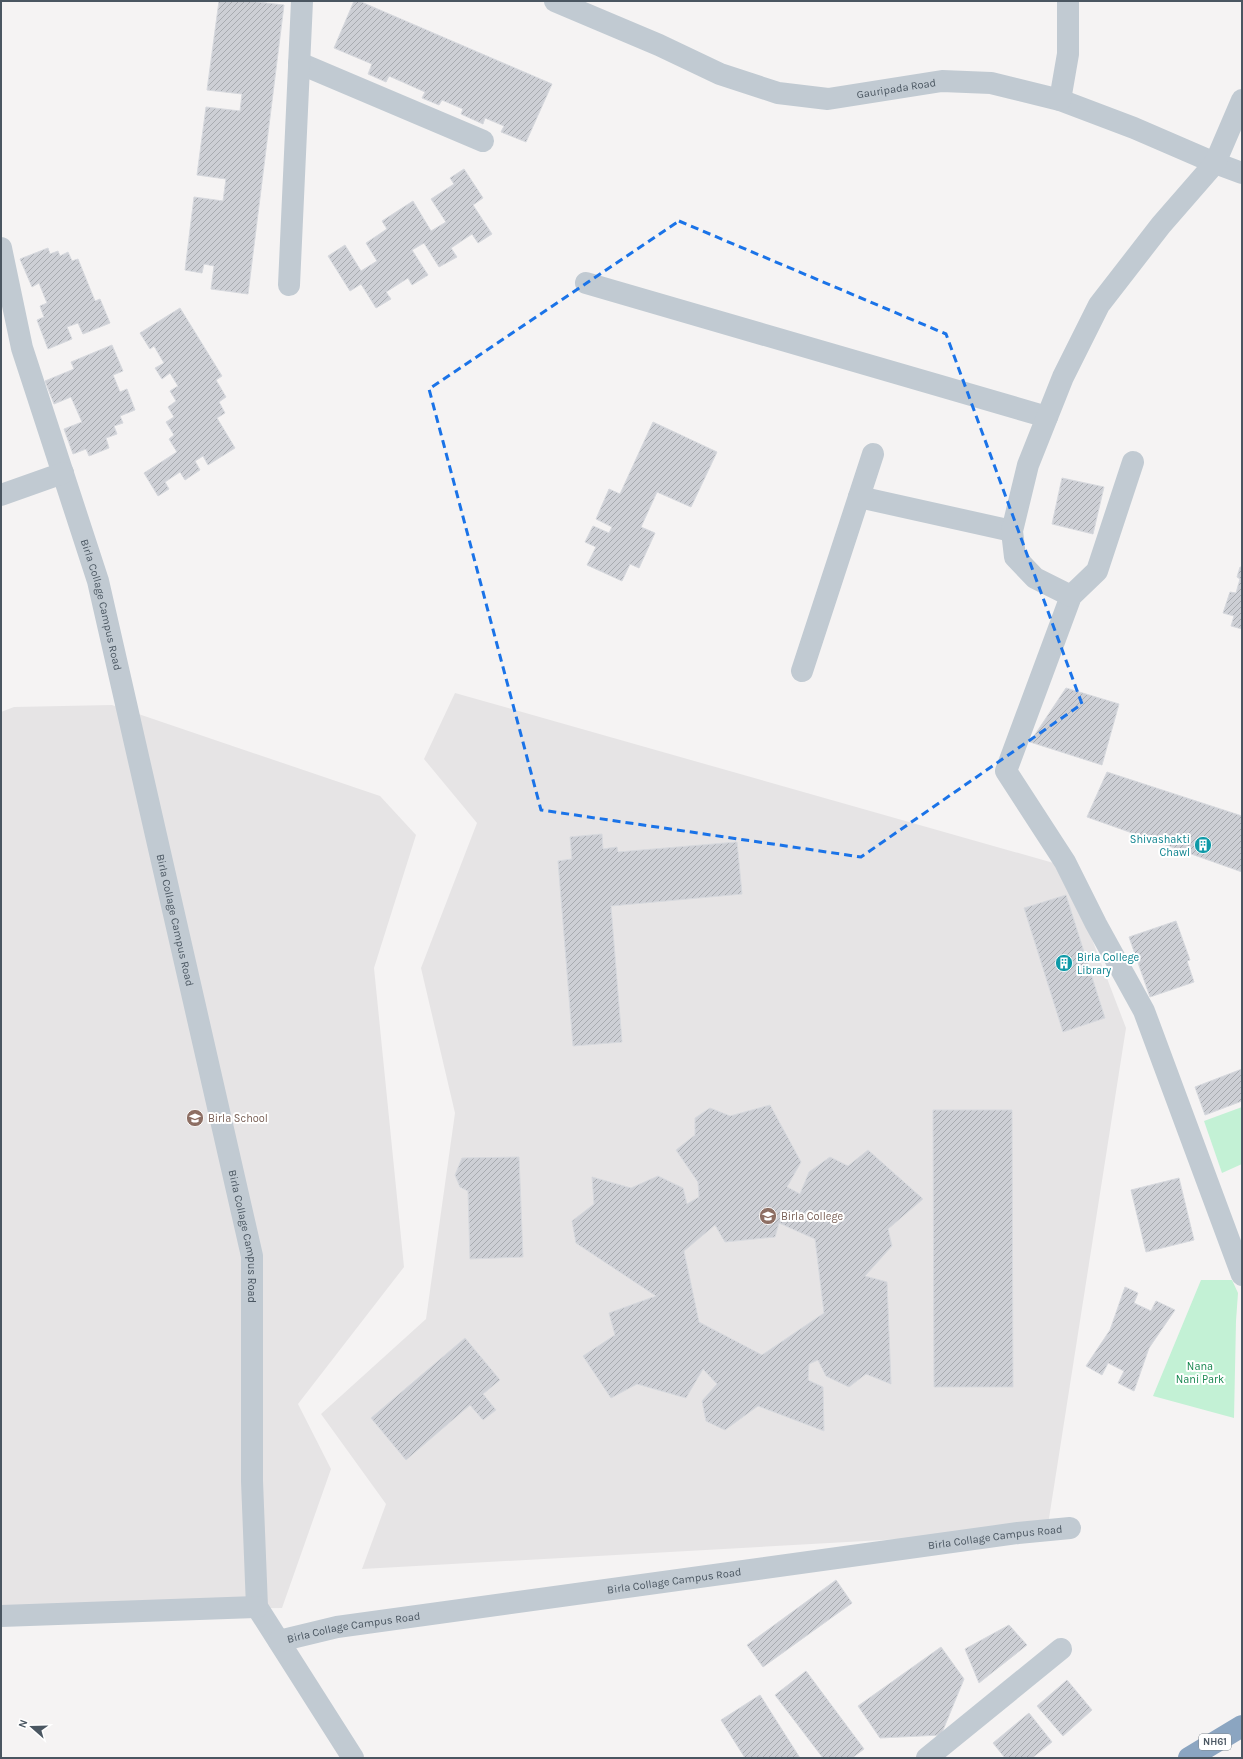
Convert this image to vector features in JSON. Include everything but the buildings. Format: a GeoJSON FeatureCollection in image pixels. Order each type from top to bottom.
{"type":"FeatureCollection","features":[{"type":"Feature","properties":{"kind":"highway","name":"NH61"},"geometry":{"type":"LineString","coordinates":[[1189,1758],[1242,1726]]}},
{"type":"Feature","properties":{"kind":"street"},"geometry":{"type":"LineString","coordinates":[[289,285],[302,1]]}},
{"type":"Feature","properties":{"kind":"street","name":"Gauripada Road"},"geometry":{"type":"LineString","coordinates":[[555,1],[659,45],[720,74],[778,93],[828,99],[942,81],[991,83],[1060,100],[1134,128],[1215,163],[1242,172]]}},
{"type":"Feature","properties":{"kind":"street"},"geometry":{"type":"LineString","coordinates":[[1060,100],[1068,54],[1068,1]]}},
{"type":"Feature","properties":{"kind":"street"},"geometry":{"type":"LineString","coordinates":[[299,63],[483,141]]}},
{"type":"Feature","properties":{"kind":"street"},"geometry":{"type":"LineString","coordinates":[[1071,596],[1035,578],[1015,557],[1012,531],[1028,465],[1063,378],[1099,305],[1161,225],[1215,163],[1242,100]]}},
{"type":"Feature","properties":{"kind":"street","name":"Birla Collage Campus Road"},"geometry":{"type":"LineString","coordinates":[[1,248],[22,348],[98,581],[252,1256],[252,1481],[257,1607],[353,1758]]}},
{"type":"Feature","properties":{"kind":"street"},"geometry":{"type":"LineString","coordinates":[[586,283],[1048,418]]}},
{"type":"Feature","properties":{"kind":"street"},"geometry":{"type":"LineString","coordinates":[[802,671],[873,454]]}},
{"type":"Feature","properties":{"kind":"street"},"geometry":{"type":"LineString","coordinates":[[1133,462],[1097,571],[1071,596],[1006,771],[1065,862],[1096,924],[1144,1011],[1242,1275]]}},
{"type":"Feature","properties":{"kind":"street"},"geometry":{"type":"LineString","coordinates":[[1,495],[63,473]]}},
{"type":"Feature","properties":{"kind":"street"},"geometry":{"type":"LineString","coordinates":[[859,497],[1012,531]]}},
{"type":"Feature","properties":{"kind":"street","name":"Birla Collage Campus Road"},"geometry":{"type":"LineString","coordinates":[[279,1641],[337,1627],[1018,1533],[1070,1528]]}},
{"type":"Feature","properties":{"kind":"street"},"geometry":{"type":"LineString","coordinates":[[1,1616],[257,1607]]}},
{"type":"Feature","properties":{"kind":"street"},"geometry":{"type":"LineString","coordinates":[[927,1758],[1061,1649]]}},
{"type":"Feature","properties":{"kind":"highlighted area"},"geometry":{"type":"Polygon","coordinates":[[[679,221],[946,334],[1082,704],[861,857],[541,810],[429,389],[679,221]]]}},
{"type":"Feature","properties":{"kind":"shaded area","name":"Birla College"},"geometry":{"type":"Polygon","coordinates":[[[455,693],[1064,866],[1126,1028],[1047,1531],[362,1569],[386,1504],[321,1414],[426,1319],[455,1113],[421,968],[477,823],[424,759],[455,693]]]}},
{"type":"Feature","properties":{"kind":"shaded area","name":"Birla School"},"geometry":{"type":"Polygon","coordinates":[[[112,705],[380,796],[416,835],[374,968],[404,1267],[298,1404],[331,1469],[282,1608],[1,1611],[1,712],[14,707],[112,705]]]}},
{"type":"Feature","properties":{"kind":"green space"},"geometry":{"type":"Polygon","coordinates":[[[1242,1107],[1242,1164],[1222,1173],[1204,1121],[1242,1107]]]}},
{"type":"Feature","properties":{"kind":"green space","name":"Nana Nani Park"},"geometry":{"type":"Polygon","coordinates":[[[1201,1280],[1232,1280],[1238,1293],[1234,1418],[1153,1396],[1201,1280]]]}},
{"type":"Feature","properties":{"kind":"place","name":"Shivashakti Chawl"},"geometry":{"type":"Point","coordinates":[1203,845]}},
{"type":"Feature","properties":{"kind":"place","name":"Birla College Library"},"geometry":{"type":"Point","coordinates":[1064,963]}},
{"type":"Feature","properties":{"kind":"place","name":"Birla School"},"geometry":{"type":"Point","coordinates":[195,1118]}},
{"type":"Feature","properties":{"kind":"place","name":"Birla College"},"geometry":{"type":"Point","coordinates":[768,1216]}}]}
